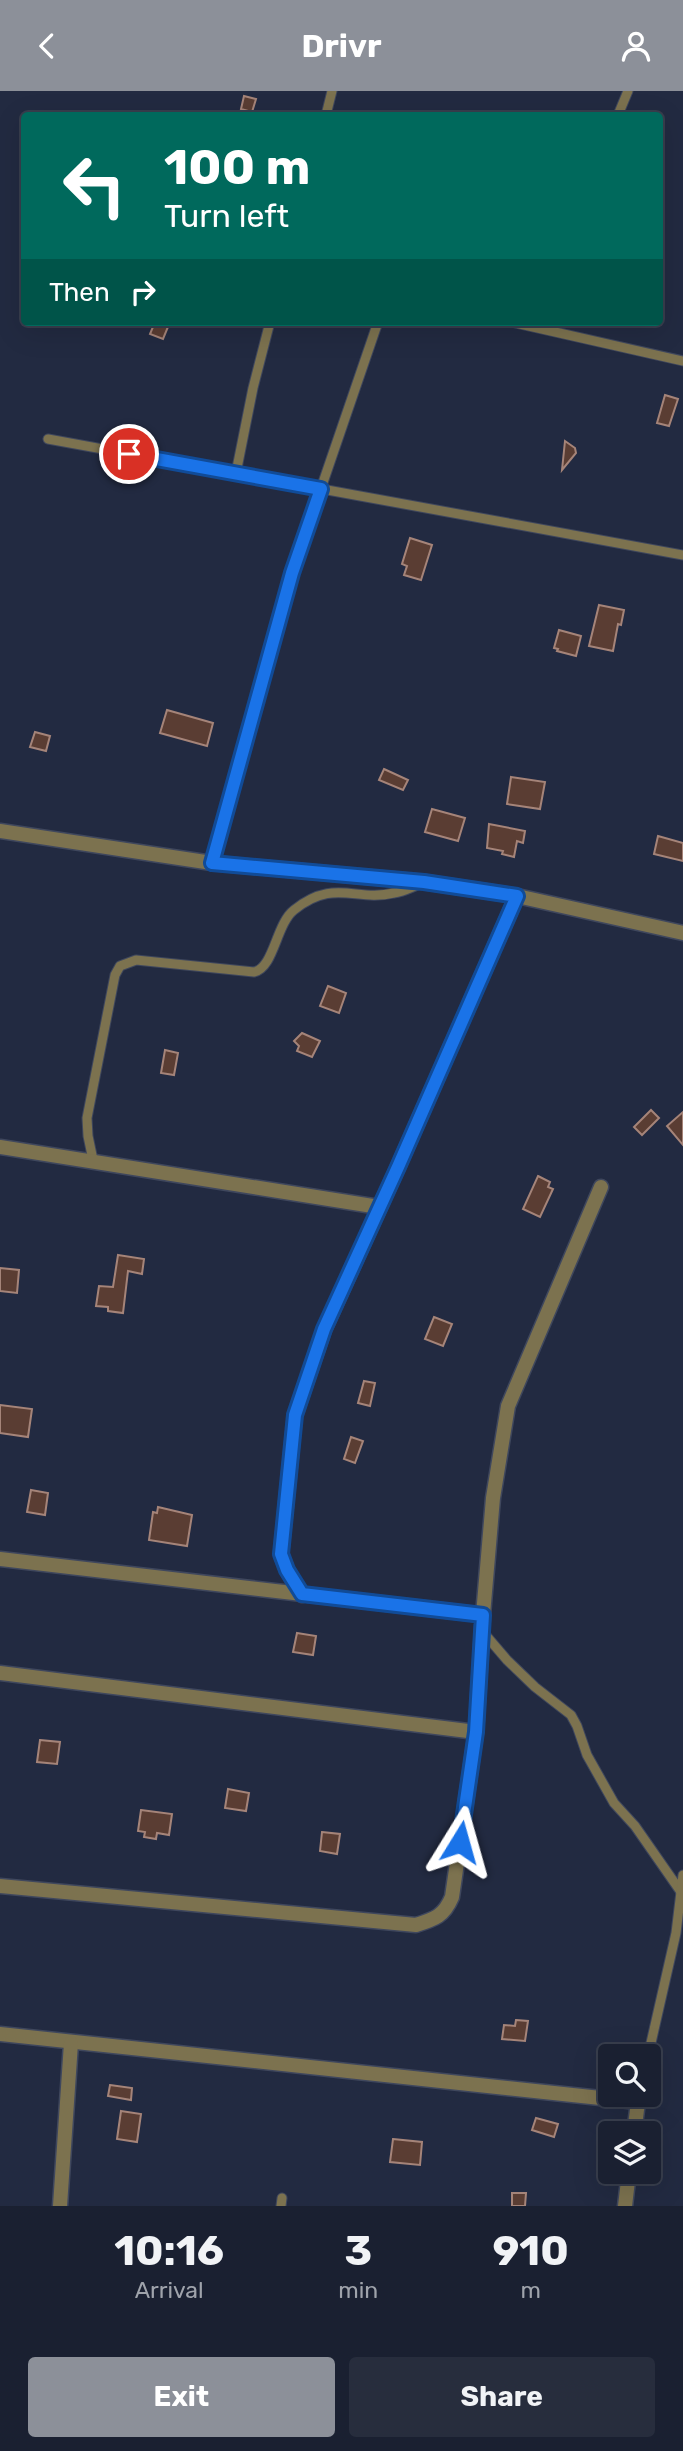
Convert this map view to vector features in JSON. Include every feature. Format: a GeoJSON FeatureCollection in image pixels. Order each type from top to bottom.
{"type":"FeatureCollection","features":[{"type":"Feature","properties":{"kind":"street"},"geometry":{"type":"LineString","coordinates":[[0,831],[212,863],[424,882],[517,896],[683,933]]}},
{"type":"Feature","properties":{"kind":"street"},"geometry":{"type":"LineString","coordinates":[[302,1594],[287,1570],[281,1554],[295,1415],[324,1329],[517,896]]}},
{"type":"Feature","properties":{"kind":"street"},"geometry":{"type":"LineString","coordinates":[[0,1147],[379,1207]]}},
{"type":"Feature","properties":{"kind":"street"},"geometry":{"type":"LineString","coordinates":[[0,1886],[416,1925],[440,1917],[447,1909],[452,1897],[476,1732],[493,1498],[509,1406],[601,1187]]}},
{"type":"Feature","properties":{"kind":"street"},"geometry":{"type":"LineString","coordinates":[[0,1559],[483,1615]]}},
{"type":"Feature","properties":{"kind":"street"},"geometry":{"type":"LineString","coordinates":[[0,1673],[476,1732]]}},
{"type":"Feature","properties":{"kind":"street"},"geometry":{"type":"LineString","coordinates":[[0,2034],[598,2094]]}},
{"type":"Feature","properties":{"kind":"street"},"geometry":{"type":"LineString","coordinates":[[60,2206],[71,2043]]}},
{"type":"Feature","properties":{"kind":"street"},"geometry":{"type":"LineString","coordinates":[[625,2206],[628,2184]]}},
{"type":"Feature","properties":{"kind":"lane"},"geometry":{"type":"LineString","coordinates":[[327,112],[332,91]]}},
{"type":"Feature","properties":{"kind":"lane"},"geometry":{"type":"LineString","coordinates":[[619,112],[628,91]]}},
{"type":"Feature","properties":{"kind":"lane"},"geometry":{"type":"LineString","coordinates":[[236,473],[253,387],[269,326]]}},
{"type":"Feature","properties":{"kind":"lane"},"geometry":{"type":"LineString","coordinates":[[212,863],[292,573],[377,326]]}},
{"type":"Feature","properties":{"kind":"lane"},"geometry":{"type":"LineString","coordinates":[[529,326],[683,361]]}},
{"type":"Feature","properties":{"kind":"lane"},"geometry":{"type":"LineString","coordinates":[[48,439],[683,555]]}},
{"type":"Feature","properties":{"kind":"lane"},"geometry":{"type":"LineString","coordinates":[[93,1160],[87,1118],[115,975],[120,966],[136,960],[260,971],[266,966],[276,936],[294,910],[320,896],[336,892],[381,895],[395,893],[424,882]]}},
{"type":"Feature","properties":{"kind":"lane"},"geometry":{"type":"LineString","coordinates":[[483,1632],[535,1687],[571,1715],[587,1755],[614,1803],[635,1826],[681,1892]]}},
{"type":"Feature","properties":{"kind":"lane"},"geometry":{"type":"LineString","coordinates":[[651,2044],[679,1934],[683,1875]]}},
{"type":"Feature","properties":{"kind":"building"},"geometry":{"type":"Polygon","coordinates":[[[244,96],[256,99],[252,112],[241,109],[244,96]]]}},
{"type":"Feature","properties":{"kind":"building"},"geometry":{"type":"Polygon","coordinates":[[[153,326],[168,326],[163,339],[150,334],[153,326]]]}},
{"type":"Feature","properties":{"kind":"building"},"geometry":{"type":"Polygon","coordinates":[[[665,395],[678,399],[669,426],[657,423],[665,395]]]}},
{"type":"Feature","properties":{"kind":"building"},"geometry":{"type":"Polygon","coordinates":[[[565,441],[575,448],[576,453],[562,470],[565,441]]]}},
{"type":"Feature","properties":{"kind":"building"},"geometry":{"type":"Polygon","coordinates":[[[410,538],[432,545],[421,580],[404,575],[407,566],[402,564],[410,538]]]}},
{"type":"Feature","properties":{"kind":"building"},"geometry":{"type":"Polygon","coordinates":[[[599,605],[624,610],[621,625],[618,624],[613,651],[589,646],[599,605]]]}},
{"type":"Feature","properties":{"kind":"building"},"geometry":{"type":"Polygon","coordinates":[[[559,630],[581,636],[576,656],[554,648],[559,630]]]}},
{"type":"Feature","properties":{"kind":"building"},"geometry":{"type":"Polygon","coordinates":[[[167,710],[213,723],[207,746],[160,733],[167,710]]]}},
{"type":"Feature","properties":{"kind":"building"},"geometry":{"type":"Polygon","coordinates":[[[35,732],[50,736],[46,751],[30,747],[35,732]]]}},
{"type":"Feature","properties":{"kind":"building"},"geometry":{"type":"Polygon","coordinates":[[[384,769],[408,780],[403,790],[379,780],[384,769]]]}},
{"type":"Feature","properties":{"kind":"building"},"geometry":{"type":"Polygon","coordinates":[[[511,777],[545,782],[540,809],[507,804],[511,777]]]}},
{"type":"Feature","properties":{"kind":"building"},"geometry":{"type":"Polygon","coordinates":[[[432,809],[465,818],[458,841],[425,832],[432,809]]]}},
{"type":"Feature","properties":{"kind":"building"},"geometry":{"type":"Polygon","coordinates":[[[489,824],[525,831],[523,843],[517,841],[514,857],[502,854],[503,851],[487,848],[489,824]]]}},
{"type":"Feature","properties":{"kind":"building"},"geometry":{"type":"Polygon","coordinates":[[[658,836],[683,843],[683,861],[654,854],[658,836]]]}},
{"type":"Feature","properties":{"kind":"building"},"geometry":{"type":"Polygon","coordinates":[[[328,986],[346,993],[339,1013],[320,1006],[328,986]]]}},
{"type":"Feature","properties":{"kind":"building"},"geometry":{"type":"Polygon","coordinates":[[[302,1033],[320,1041],[312,1057],[297,1051],[299,1046],[294,1041],[302,1033]]]}},
{"type":"Feature","properties":{"kind":"building"},"geometry":{"type":"Polygon","coordinates":[[[165,1050],[178,1053],[174,1075],[161,1073],[165,1050]]]}},
{"type":"Feature","properties":{"kind":"building"},"geometry":{"type":"Polygon","coordinates":[[[651,1110],[659,1118],[642,1135],[634,1127],[651,1110]]]}},
{"type":"Feature","properties":{"kind":"building"},"geometry":{"type":"Polygon","coordinates":[[[683,1112],[683,1145],[667,1126],[683,1112]]]}},
{"type":"Feature","properties":{"kind":"building"},"geometry":{"type":"Polygon","coordinates":[[[538,1176],[550,1182],[548,1187],[553,1189],[540,1217],[523,1209],[538,1176]]]}},
{"type":"Feature","properties":{"kind":"building"},"geometry":{"type":"Polygon","coordinates":[[[118,1255],[144,1259],[142,1274],[128,1271],[123,1313],[96,1306],[99,1286],[113,1287],[118,1255]]]}},
{"type":"Feature","properties":{"kind":"building"},"geometry":{"type":"Polygon","coordinates":[[[0,1268],[19,1270],[17,1293],[0,1291],[0,1268]]]}},
{"type":"Feature","properties":{"kind":"building"},"geometry":{"type":"Polygon","coordinates":[[[434,1317],[452,1324],[443,1346],[425,1339],[434,1317]]]}},
{"type":"Feature","properties":{"kind":"building"},"geometry":{"type":"Polygon","coordinates":[[[364,1381],[375,1383],[370,1406],[358,1403],[364,1381]]]}},
{"type":"Feature","properties":{"kind":"building"},"geometry":{"type":"Polygon","coordinates":[[[0,1405],[32,1409],[28,1437],[0,1433],[0,1405]]]}},
{"type":"Feature","properties":{"kind":"building"},"geometry":{"type":"Polygon","coordinates":[[[351,1437],[363,1441],[355,1463],[344,1459],[351,1437]]]}},
{"type":"Feature","properties":{"kind":"building"},"geometry":{"type":"Polygon","coordinates":[[[31,1490],[48,1493],[45,1515],[27,1512],[31,1490]]]}},
{"type":"Feature","properties":{"kind":"building"},"geometry":{"type":"Polygon","coordinates":[[[158,1507],[192,1515],[187,1546],[149,1540],[153,1512],[157,1513],[158,1507]]]}},
{"type":"Feature","properties":{"kind":"building"},"geometry":{"type":"Polygon","coordinates":[[[297,1633],[316,1636],[313,1655],[293,1652],[297,1633]]]}},
{"type":"Feature","properties":{"kind":"building"},"geometry":{"type":"Polygon","coordinates":[[[40,1740],[60,1742],[57,1764],[37,1762],[40,1740]]]}},
{"type":"Feature","properties":{"kind":"building"},"geometry":{"type":"Polygon","coordinates":[[[228,1789],[249,1793],[246,1811],[225,1808],[228,1789]]]}},
{"type":"Feature","properties":{"kind":"building"},"geometry":{"type":"Polygon","coordinates":[[[141,1810],[172,1814],[169,1835],[157,1833],[156,1839],[144,1837],[145,1832],[138,1831],[141,1810]]]}},
{"type":"Feature","properties":{"kind":"building"},"geometry":{"type":"Polygon","coordinates":[[[322,1832],[340,1834],[337,1854],[320,1851],[322,1832]]]}},
{"type":"Feature","properties":{"kind":"building"},"geometry":{"type":"Polygon","coordinates":[[[516,2020],[528,2021],[525,2041],[502,2039],[504,2025],[515,2026],[516,2020]]]}},
{"type":"Feature","properties":{"kind":"building"},"geometry":{"type":"Polygon","coordinates":[[[110,2085],[132,2088],[131,2100],[108,2096],[110,2085]]]}},
{"type":"Feature","properties":{"kind":"building"},"geometry":{"type":"Polygon","coordinates":[[[121,2111],[141,2114],[137,2142],[117,2139],[121,2111]]]}},
{"type":"Feature","properties":{"kind":"building"},"geometry":{"type":"Polygon","coordinates":[[[536,2118],[558,2124],[554,2137],[532,2130],[536,2118]]]}},
{"type":"Feature","properties":{"kind":"building"},"geometry":{"type":"Polygon","coordinates":[[[393,2139],[422,2142],[420,2165],[390,2162],[393,2139]]]}},
{"type":"Feature","properties":{"kind":"building"},"geometry":{"type":"Polygon","coordinates":[[[512,2193],[526,2193],[525,2206],[512,2206],[512,2193]]]}},
{"type":"Feature","properties":{"kind":"route"},"geometry":{"type":"LineString","coordinates":[[129,454],[321,489],[292,573],[212,863],[424,882],[517,896],[324,1329],[295,1415],[281,1554],[282,1561],[302,1594],[483,1615],[476,1732],[460,1842]]}}]}
